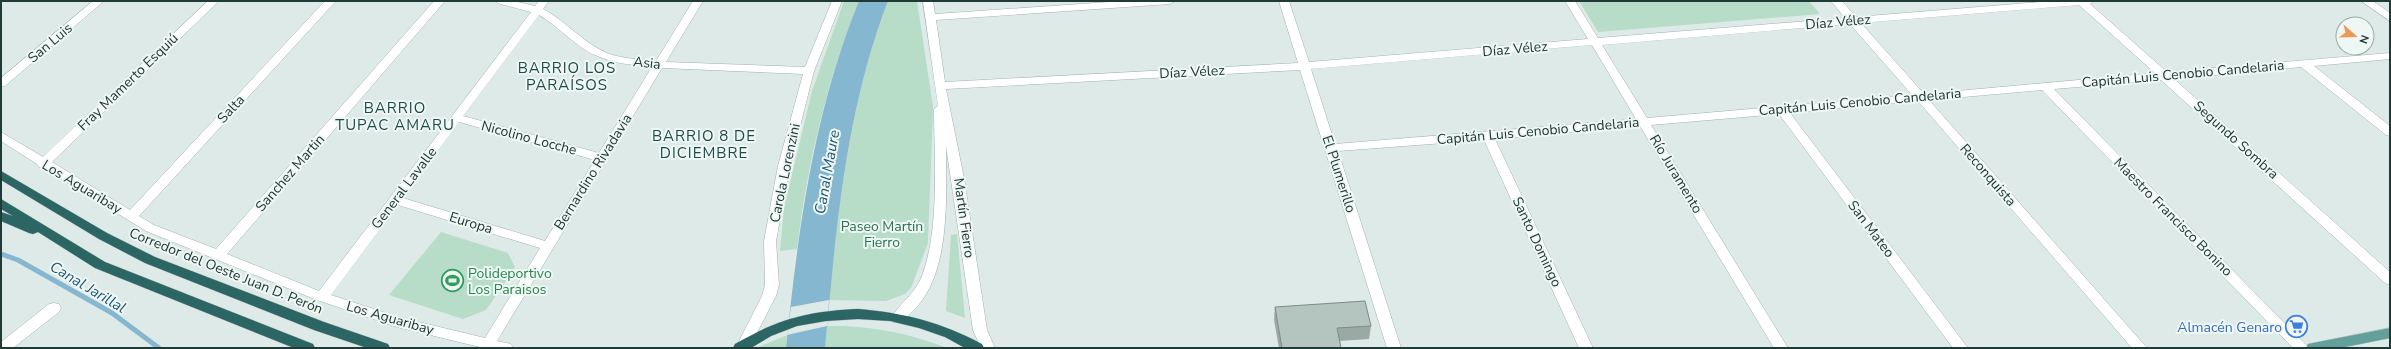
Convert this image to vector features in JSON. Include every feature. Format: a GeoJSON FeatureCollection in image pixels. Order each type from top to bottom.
{"type":"FeatureCollection","features":[{"type":"Feature","properties":{"kind":"highway","name":"Corredor del Oeste Juan D. Perón"},"geometry":{"type":"LineString","coordinates":[[1,174],[103,236],[150,260],[319,326],[383,348]]}},
{"type":"Feature","properties":{"kind":"highway"},"geometry":{"type":"LineString","coordinates":[[1,203],[65,245],[100,265],[131,279],[308,348]]}},
{"type":"Feature","properties":{"kind":"highway"},"geometry":{"type":"LineString","coordinates":[[1,216],[65,245]]}},
{"type":"Feature","properties":{"kind":"highway"},"geometry":{"type":"LineString","coordinates":[[742,347],[788,323],[828,314],[855,314],[898,318],[939,330],[977,348]]}},
{"type":"Feature","properties":{"kind":"main road"},"geometry":{"type":"LineString","coordinates":[[2314,348],[2390,334]]}},
{"type":"Feature","properties":{"kind":"street","name":"San Luis"},"geometry":{"type":"LineString","coordinates":[[1,84],[99,1]]}},
{"type":"Feature","properties":{"kind":"street","name":"Fray Mamerto Esquiú"},"geometry":{"type":"LineString","coordinates":[[43,164],[214,1]]}},
{"type":"Feature","properties":{"kind":"street","name":"Salta"},"geometry":{"type":"LineString","coordinates":[[131,217],[331,1]]}},
{"type":"Feature","properties":{"kind":"street","name":"Sanchez Martin"},"geometry":{"type":"LineString","coordinates":[[218,255],[440,1]]}},
{"type":"Feature","properties":{"kind":"street","name":"Asia"},"geometry":{"type":"LineString","coordinates":[[501,1],[541,6],[554,20],[586,45],[603,55],[640,63],[658,65],[809,70]]}},
{"type":"Feature","properties":{"kind":"street","name":"Bernardino Rivadavia"},"geometry":{"type":"LineString","coordinates":[[488,344],[698,1]]}},
{"type":"Feature","properties":{"kind":"street","name":"Carola Lorenzini"},"geometry":{"type":"LineString","coordinates":[[742,347],[766,302],[772,285],[770,241],[784,166],[809,70],[836,1]]}},
{"type":"Feature","properties":{"kind":"street","name":"Martín Fierro"},"geometry":{"type":"LineString","coordinates":[[928,1],[940,86],[958,178],[980,330],[988,348]]}},
{"type":"Feature","properties":{"kind":"street"},"geometry":{"type":"LineString","coordinates":[[930,17],[1170,1]]}},
{"type":"Feature","properties":{"kind":"street","name":"El Plumerillo"},"geometry":{"type":"LineString","coordinates":[[1284,1],[1394,348]]}},
{"type":"Feature","properties":{"kind":"street","name":"Río Juramento"},"geometry":{"type":"LineString","coordinates":[[1570,1],[1781,348]]}},
{"type":"Feature","properties":{"kind":"street","name":"Reconquista"},"geometry":{"type":"LineString","coordinates":[[1836,1],[2140,348]]}},
{"type":"Feature","properties":{"kind":"street","name":"Díaz Vélez"},"geometry":{"type":"LineString","coordinates":[[940,86],[1305,66],[1596,43],[2084,1]]}},
{"type":"Feature","properties":{"kind":"street","name":"Segundo Sombra"},"geometry":{"type":"LineString","coordinates":[[2084,1],[2390,280]]}},
{"type":"Feature","properties":{"kind":"street"},"geometry":{"type":"LineString","coordinates":[[2366,1],[2390,18]]}},
{"type":"Feature","properties":{"kind":"street","name":"General Lavalle"},"geometry":{"type":"LineString","coordinates":[[322,297],[541,6]]}},
{"type":"Feature","properties":{"kind":"street","name":"Capitán Luis Cenobio Candelaria"},"geometry":{"type":"LineString","coordinates":[[1331,148],[1488,136],[2390,56]]}},
{"type":"Feature","properties":{"kind":"street"},"geometry":{"type":"LineString","coordinates":[[2303,63],[2390,132]]}},
{"type":"Feature","properties":{"kind":"street","name":"Martín Fierro"},"geometry":{"type":"LineString","coordinates":[[898,318],[920,292],[931,269],[937,236],[940,86]]}},
{"type":"Feature","properties":{"kind":"street","name":"Maestro Francisco Bonino"},"geometry":{"type":"LineString","coordinates":[[2044,86],[2302,348]]}},
{"type":"Feature","properties":{"kind":"street","name":"San Mateo"},"geometry":{"type":"LineString","coordinates":[[1782,110],[1961,348]]}},
{"type":"Feature","properties":{"kind":"street","name":"Nicolino Locche"},"geometry":{"type":"LineString","coordinates":[[456,118],[602,158]]}},
{"type":"Feature","properties":{"kind":"street","name":"Los Aguaribay"},"geometry":{"type":"LineString","coordinates":[[1,136],[43,164],[150,228],[322,297],[397,322],[506,348]]}},
{"type":"Feature","properties":{"kind":"street","name":"Santo Domingo"},"geometry":{"type":"LineString","coordinates":[[1488,136],[1586,348]]}},
{"type":"Feature","properties":{"kind":"street","name":"Europa"},"geometry":{"type":"LineString","coordinates":[[395,200],[547,246]]}},
{"type":"Feature","properties":{"kind":"street"},"geometry":{"type":"LineString","coordinates":[[3,348],[54,308]]}},
{"type":"Feature","properties":{"kind":"green space"},"geometry":{"type":"Polygon","coordinates":[[[844,1],[859,1],[837,61],[820,123],[806,186],[797,249],[780,251],[784,208],[812,91],[844,1]]]}},
{"type":"Feature","properties":{"kind":"green space","name":"Paseo Martín Fierro"},"geometry":{"type":"Polygon","coordinates":[[[888,1],[917,1],[933,107],[928,243],[911,288],[905,294],[886,301],[829,300],[837,224],[848,148],[875,37],[888,1]]]}},
{"type":"Feature","properties":{"kind":"green space"},"geometry":{"type":"Polygon","coordinates":[[[1579,1],[1809,1],[1820,14],[1598,32],[1579,1]]]}},
{"type":"Feature","properties":{"kind":"green space","name":"Polideportivo Los Paraisos"},"geometry":{"type":"Polygon","coordinates":[[[441,232],[508,253],[515,267],[486,310],[463,319],[389,295],[441,232]]]}},
{"type":"Feature","properties":{"kind":"green space"},"geometry":{"type":"Polygon","coordinates":[[[957,234],[965,318],[946,311],[951,235],[957,234]]]}},
{"type":"Feature","properties":{"kind":"green space"},"geometry":{"type":"Polygon","coordinates":[[[827,326],[858,327],[888,331],[918,338],[947,348],[825,348],[827,326]]]}},
{"type":"Feature","properties":{"kind":"green space"},"geometry":{"type":"Polygon","coordinates":[[[787,335],[786,348],[756,348],[787,335]]]}},
{"type":"Feature","properties":{"kind":"water","name":"Canal Maure"},"geometry":{"type":"Polygon","coordinates":[[[859,1],[888,1],[873,43],[852,129],[844,172],[833,260],[825,348],[786,348],[796,259],[810,172],[819,128],[843,43],[859,1]]]}},
{"type":"Feature","properties":{"kind":"pier"},"geometry":{"type":"Polygon","coordinates":[[[829,300],[827,326],[787,335],[791,307],[829,300]]]}},
{"type":"Feature","properties":{"kind":"building"},"geometry":{"type":"Polygon","coordinates":[[[1365,301],[1371,326],[1337,328],[1341,348],[1282,348],[1275,307],[1365,301]]]}},
{"type":"Feature","properties":{"kind":"waterway","name":"Canal Jarillal"},"geometry":{"type":"LineString","coordinates":[[1,254],[18,260],[112,313],[159,348]]}},
{"type":"Feature","properties":{"kind":"place","name":"Polideportivo Los Paraisos"},"geometry":{"type":"Point","coordinates":[453,281]}},
{"type":"Feature","properties":{"kind":"place","name":"Almacén Genaro"},"geometry":{"type":"Point","coordinates":[2297,327]}},
{"type":"Feature","properties":{"kind":"district","name":"BARRIO LOS PARAÍSOS"},"geometry":{"type":"Point","coordinates":[567,76]}},
{"type":"Feature","properties":{"kind":"district","name":"BARRIO TUPAC AMARU"},"geometry":{"type":"Point","coordinates":[395,116]}},
{"type":"Feature","properties":{"kind":"district","name":"BARRIO 8 DE DICIEMBRE"},"geometry":{"type":"Point","coordinates":[704,144]}}]}
